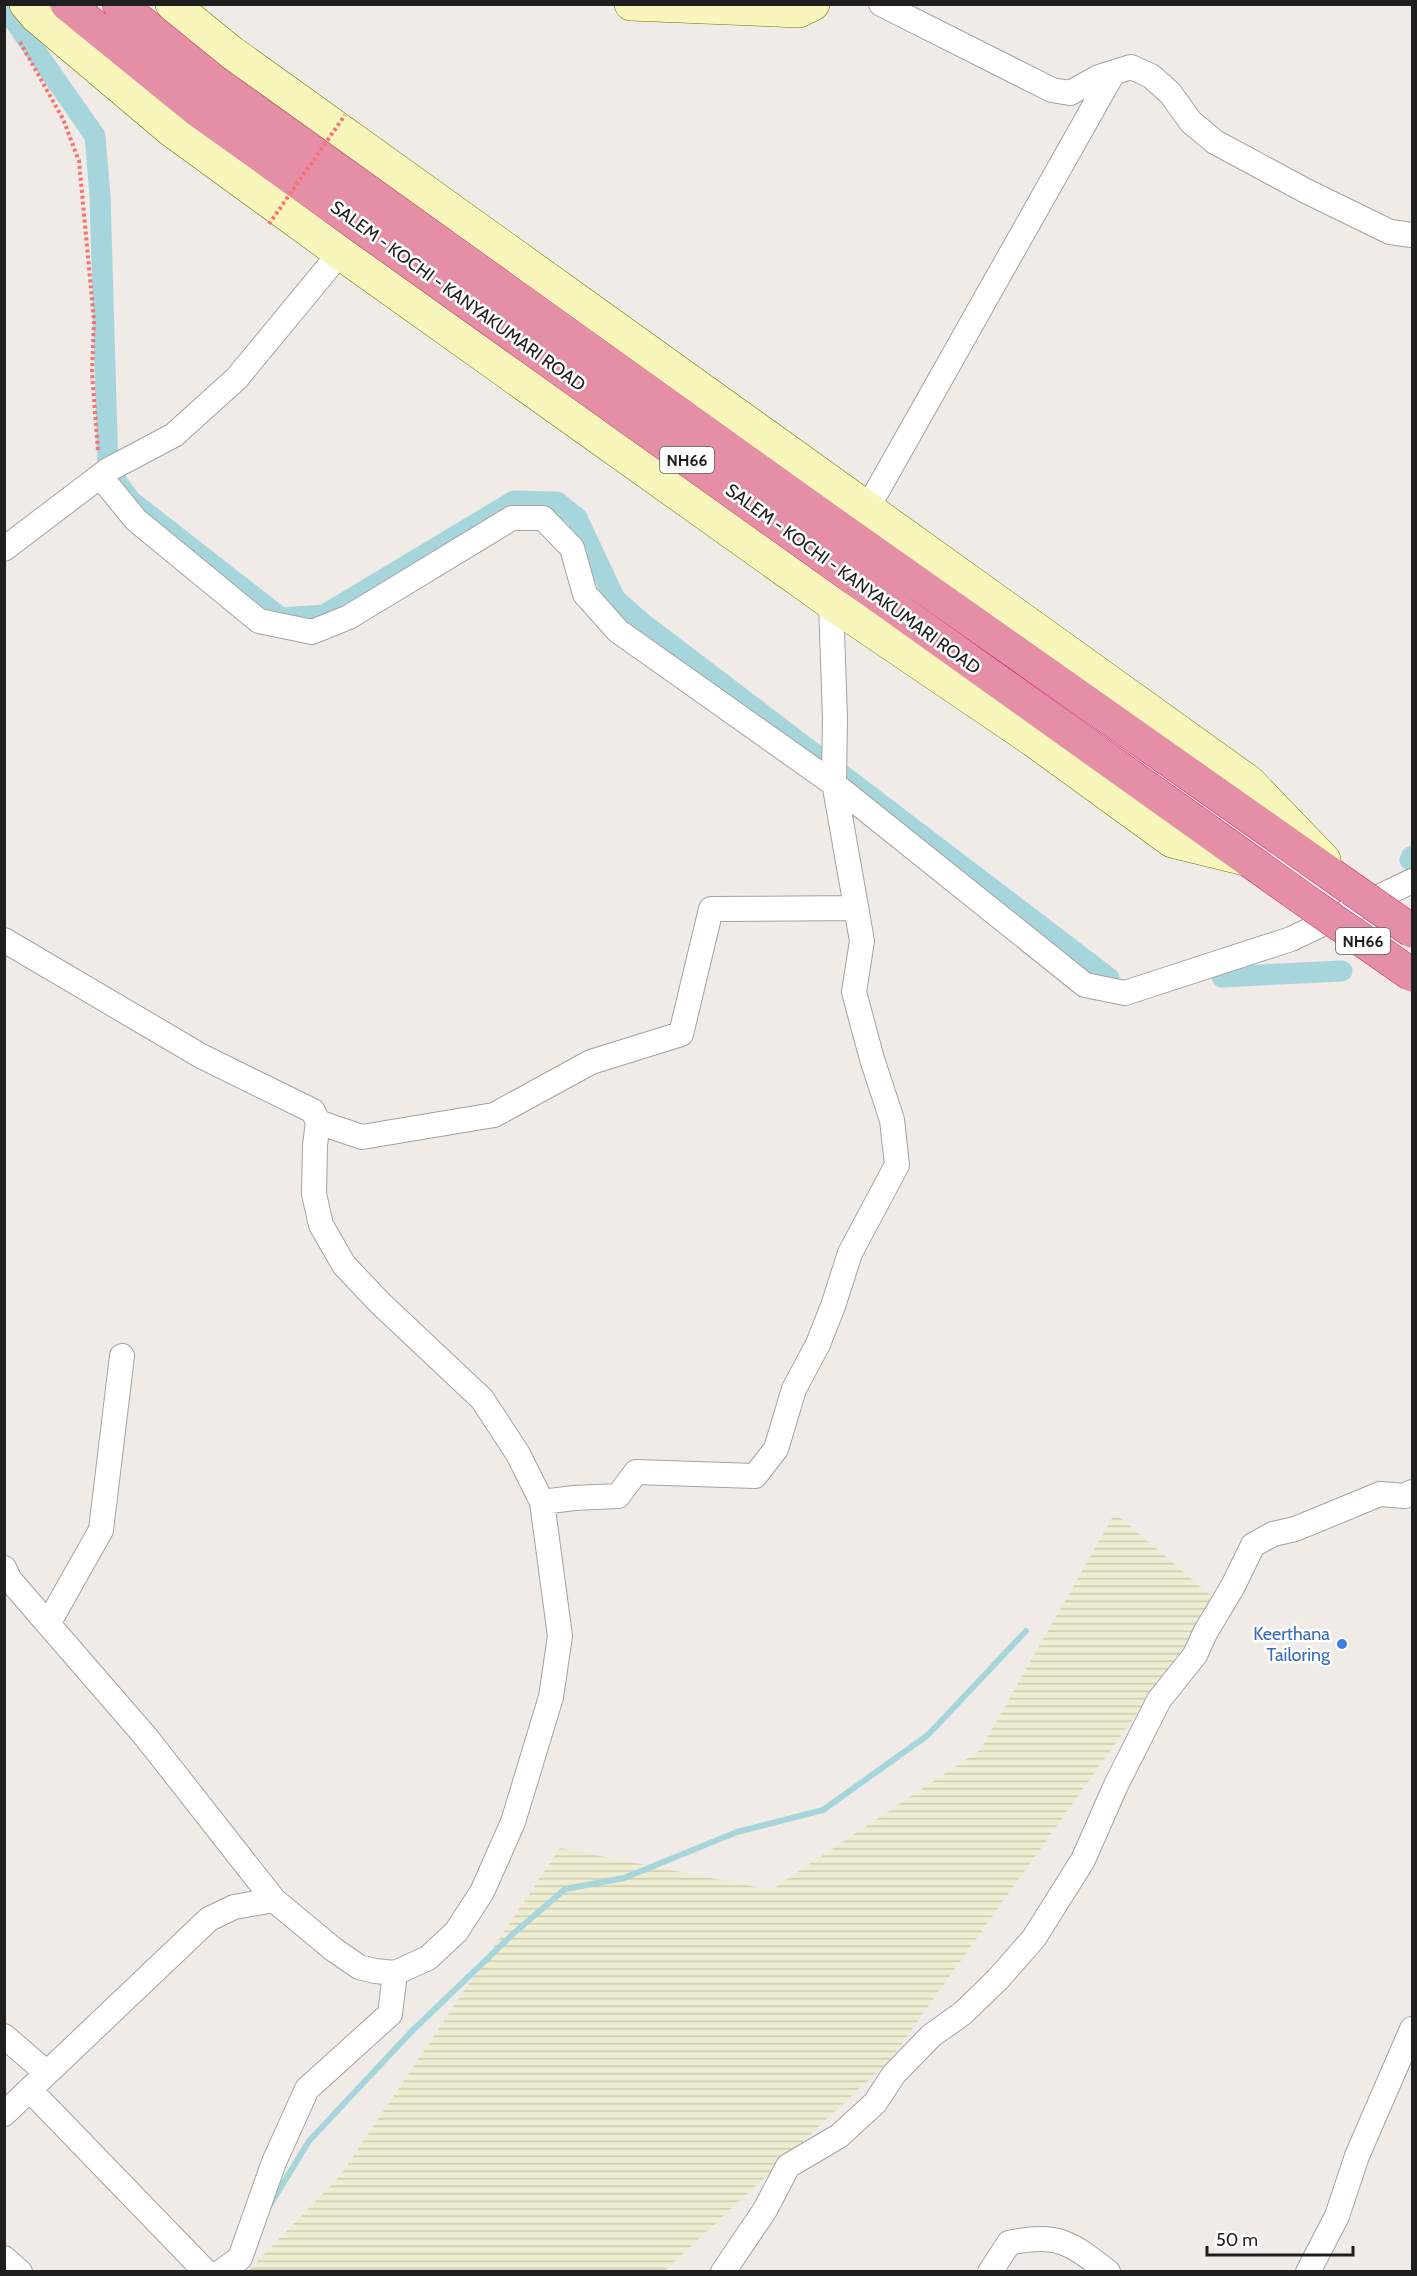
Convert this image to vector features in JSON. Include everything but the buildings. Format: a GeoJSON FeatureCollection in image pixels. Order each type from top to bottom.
{"type":"FeatureCollection","features":[{"type":"Feature","properties":{"kind":"highway","name":"SALEM - KOCHI - KANYAKUMARI ROAD"},"geometry":{"type":"LineString","coordinates":[[67,4],[196,109],[1245,859],[1413,975]]}},
{"type":"Feature","properties":{"kind":"highway","name":"SALEM - KOCHI - KANYAKUMARI ROAD"},"geometry":{"type":"LineString","coordinates":[[119,4],[216,83],[851,536],[1413,931]]}},
{"type":"Feature","properties":{"kind":"street"},"geometry":{"type":"LineString","coordinates":[[26,4],[36,16],[171,130],[831,603],[1033,740],[1172,841],[1245,859]]}},
{"type":"Feature","properties":{"kind":"street"},"geometry":{"type":"LineString","coordinates":[[172,4],[240,59],[1249,782],[1352,889]]}},
{"type":"Feature","properties":{"kind":"street"},"geometry":{"type":"LineString","coordinates":[[631,4],[799,11],[813,4]]}},
{"type":"Feature","properties":{"kind":"street"},"geometry":{"type":"LineString","coordinates":[[881,4],[1052,90],[1070,93],[1099,77],[1131,68],[1151,76],[1170,93],[1191,122],[1215,142],[1306,191],[1390,232],[1413,235]]}},
{"type":"Feature","properties":{"kind":"street"},"geometry":{"type":"LineString","coordinates":[[867,509],[1113,73]]}},
{"type":"Feature","properties":{"kind":"street"},"geometry":{"type":"LineString","coordinates":[[4,549],[100,476],[174,435],[237,378],[340,253]]}},
{"type":"Feature","properties":{"kind":"street"},"geometry":{"type":"LineString","coordinates":[[100,476],[136,520],[258,621],[312,632],[349,617],[512,518],[543,518],[572,548],[585,594],[618,631],[834,783],[1085,985],[1125,993],[1292,939],[1413,881]]}},
{"type":"Feature","properties":{"kind":"street"},"geometry":{"type":"LineString","coordinates":[[542,1502],[618,1496],[636,1472],[755,1476],[776,1449],[794,1389],[818,1344],[850,1253],[897,1165],[892,1120],[872,1059],[854,992],[862,941],[834,783],[835,718],[831,603]]}},
{"type":"Feature","properties":{"kind":"street"},"geometry":{"type":"LineString","coordinates":[[318,1122],[362,1137],[494,1115],[591,1062],[681,1034],[711,909],[855,908]]}},
{"type":"Feature","properties":{"kind":"street"},"geometry":{"type":"LineString","coordinates":[[4,940],[201,1056],[313,1111],[318,1122],[314,1194],[321,1225],[338,1255],[344,1265],[380,1303],[482,1399],[518,1454],[542,1502],[560,1636],[552,1697],[513,1822],[483,1892],[456,1932],[428,1958],[395,1972],[359,1967],[333,1949],[274,1900],[146,1737],[10,1580],[4,1568]]}},
{"type":"Feature","properties":{"kind":"street"},"geometry":{"type":"LineString","coordinates":[[48,1624],[101,1530],[122,1356]]}},
{"type":"Feature","properties":{"kind":"street"},"geometry":{"type":"LineString","coordinates":[[723,2271],[765,2210],[788,2166],[839,2136],[875,2103],[894,2074],[932,2036],[963,2013],[998,1980],[1034,1938],[1083,1860],[1116,1785],[1159,1700],[1195,1655],[1253,1545],[1273,1534],[1295,1529],[1380,1494],[1405,1496],[1413,1492]]}},
{"type":"Feature","properties":{"kind":"street"},"geometry":{"type":"LineString","coordinates":[[4,2114],[209,1919],[234,1907],[274,1900]]}},
{"type":"Feature","properties":{"kind":"street"},"geometry":{"type":"LineString","coordinates":[[221,2271],[240,2258],[274,2162],[307,2089],[390,2014],[395,1972]]}},
{"type":"Feature","properties":{"kind":"street"},"geometry":{"type":"LineString","coordinates":[[1308,2271],[1337,2216],[1357,2156],[1413,2030]]}},
{"type":"Feature","properties":{"kind":"street"},"geometry":{"type":"LineString","coordinates":[[4,2036],[47,2073]]}},
{"type":"Feature","properties":{"kind":"street"},"geometry":{"type":"LineString","coordinates":[[30,2090],[206,2271]]}},
{"type":"Feature","properties":{"kind":"street"},"geometry":{"type":"LineString","coordinates":[[990,2271],[1009,2243],[1029,2238],[1054,2238],[1078,2248],[1108,2271]]}},
{"type":"Feature","properties":{"kind":"street"},"geometry":{"type":"LineString","coordinates":[[4,2258],[20,2271]]}},
{"type":"Feature","properties":{"kind":"path"},"geometry":{"type":"LineString","coordinates":[[20,42],[63,119],[79,161],[94,321],[92,373],[100,476]]}},
{"type":"Feature","properties":{"kind":"path"},"geometry":{"type":"LineString","coordinates":[[269,224],[345,115]]}},
{"type":"Feature","properties":{"kind":"green space"},"geometry":{"type":"Polygon","coordinates":[[[1115,1513],[1217,1601],[890,2060],[665,2271],[247,2272],[340,2176],[560,1848],[771,1890],[980,1750],[1115,1513]]]}},
{"type":"Feature","properties":{"kind":"waterway"},"geometry":{"type":"LineString","coordinates":[[4,6],[95,136],[100,196],[108,470],[131,501],[281,618],[324,615],[514,501],[557,502],[577,518],[615,599],[641,622],[1109,978]]}},
{"type":"Feature","properties":{"kind":"waterway"},"geometry":{"type":"LineString","coordinates":[[1410,860],[1412,856]]}},
{"type":"Feature","properties":{"kind":"waterway"},"geometry":{"type":"LineString","coordinates":[[1222,977],[1342,971]]}},
{"type":"Feature","properties":{"kind":"waterway"},"geometry":{"type":"LineString","coordinates":[[270,2205],[309,2141],[411,2032],[513,1934],[565,1889],[624,1878],[737,1832],[823,1810],[928,1735],[1026,1631]]}},
{"type":"Feature","properties":{"kind":"place","name":"Keerthana Tailoring"},"geometry":{"type":"Point","coordinates":[1342,1644]}}]}
